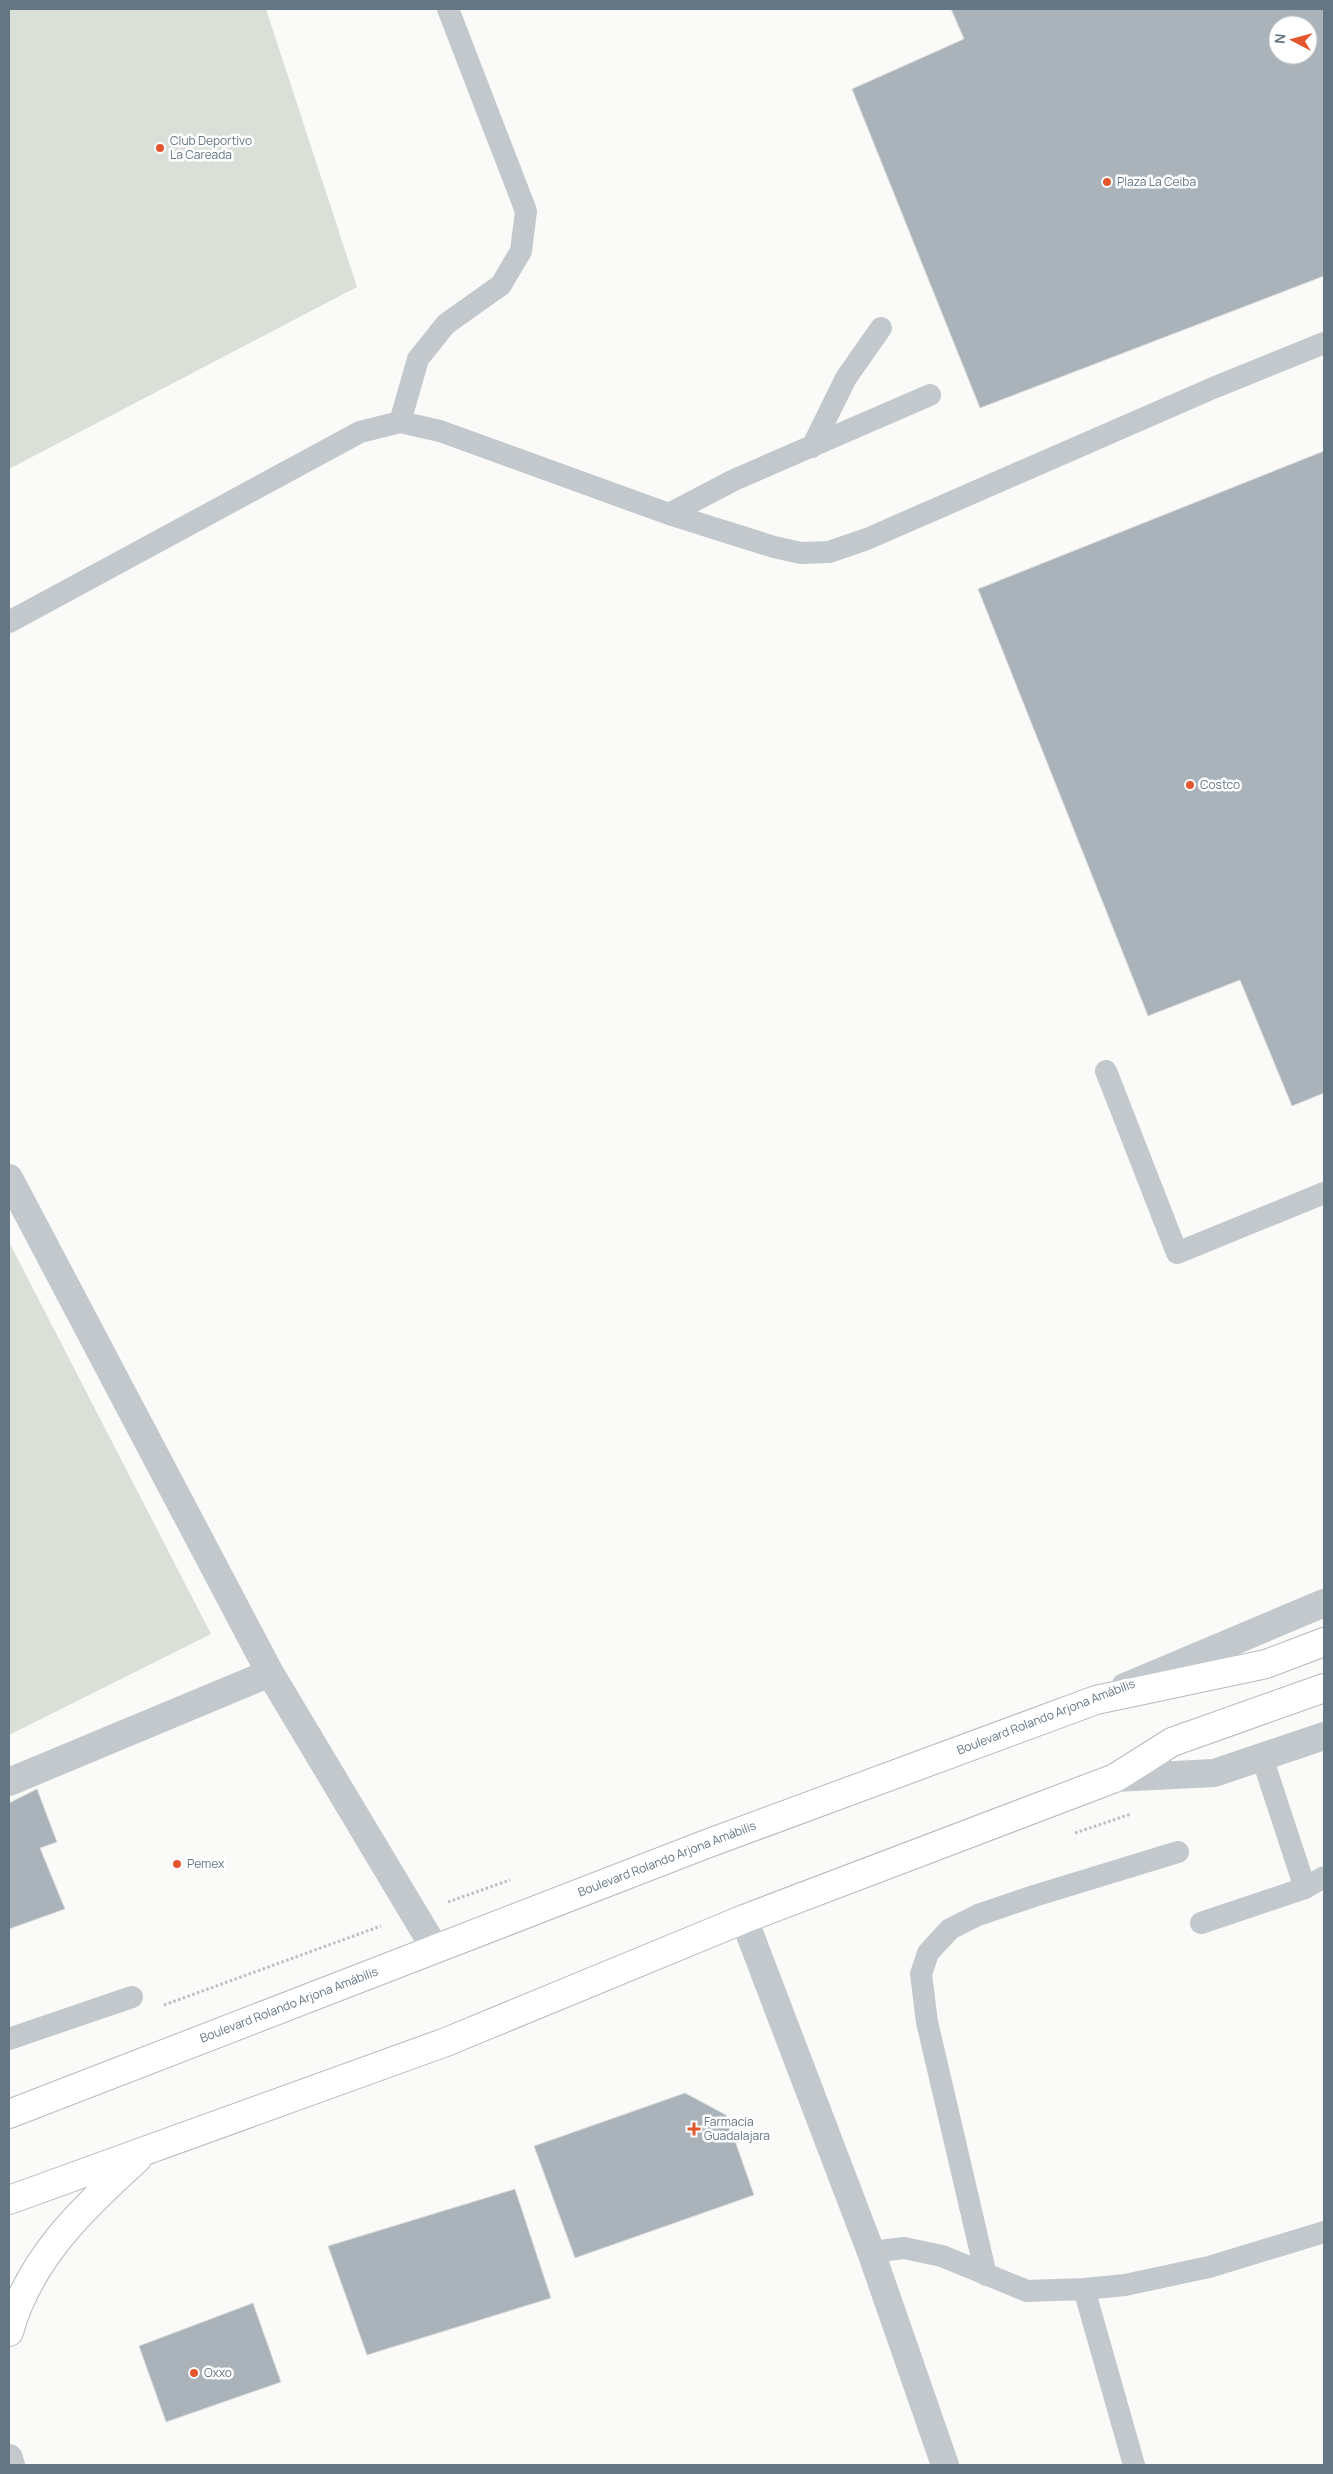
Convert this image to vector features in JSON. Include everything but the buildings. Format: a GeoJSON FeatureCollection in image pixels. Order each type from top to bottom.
{"type":"FeatureCollection","features":[{"type":"Feature","properties":{"kind":"main road"},"geometry":{"type":"LineString","coordinates":[[1096,1700],[1266,1664],[1324,1642]]}},
{"type":"Feature","properties":{"kind":"main road"},"geometry":{"type":"LineString","coordinates":[[9,2200],[446,2042],[744,1919],[1115,1778],[1172,1742],[1324,1688]]}},
{"type":"Feature","properties":{"kind":"main road","name":"Boulevard Rolando Arjona Amábilis"},"geometry":{"type":"LineString","coordinates":[[9,2114],[709,1843],[1096,1700]]}},
{"type":"Feature","properties":{"kind":"main road"},"geometry":{"type":"LineString","coordinates":[[9,2332],[25,2288],[47,2251],[98,2195],[146,2151]]}},
{"type":"Feature","properties":{"kind":"street"},"geometry":{"type":"LineString","coordinates":[[9,1178],[270,1673],[434,1948]]}},
{"type":"Feature","properties":{"kind":"street","name":"Boulevard Rolando Arjona Amábilis"},"geometry":{"type":"LineString","coordinates":[[1096,1700],[1324,1603]]}},
{"type":"Feature","properties":{"kind":"street"},"geometry":{"type":"LineString","coordinates":[[9,1782],[270,1673]]}},
{"type":"Feature","properties":{"kind":"street"},"geometry":{"type":"LineString","coordinates":[[1115,1778],[1214,1774],[1324,1736]]}},
{"type":"Feature","properties":{"kind":"street"},"geometry":{"type":"LineString","coordinates":[[744,1919],[871,2252],[945,2465]]}},
{"type":"Feature","properties":{"kind":"street"},"geometry":{"type":"LineString","coordinates":[[9,2458],[11,2465]]}},
{"type":"Feature","properties":{"kind":"lane"},"geometry":{"type":"LineString","coordinates":[[400,422],[418,359],[446,324],[501,285],[521,251],[526,211],[448,9]]}},
{"type":"Feature","properties":{"kind":"lane"},"geometry":{"type":"LineString","coordinates":[[812,447],[846,378],[882,328]]}},
{"type":"Feature","properties":{"kind":"lane"},"geometry":{"type":"LineString","coordinates":[[9,622],[360,432],[400,422],[440,431],[669,514],[774,547],[801,553],[829,552],[867,539],[1213,388],[1324,342]]}},
{"type":"Feature","properties":{"kind":"lane"},"geometry":{"type":"LineString","coordinates":[[669,514],[734,480],[930,395]]}},
{"type":"Feature","properties":{"kind":"lane"},"geometry":{"type":"LineString","coordinates":[[1106,1071],[1177,1253],[1324,1194]]}},
{"type":"Feature","properties":{"kind":"lane"},"geometry":{"type":"LineString","coordinates":[[1201,1924],[1315,1883],[1262,1757]]}},
{"type":"Feature","properties":{"kind":"lane"},"geometry":{"type":"LineString","coordinates":[[986,2275],[927,2022],[921,1974],[928,1953],[950,1929],[978,1915],[1178,1852]]}},
{"type":"Feature","properties":{"kind":"lane"},"geometry":{"type":"LineString","coordinates":[[9,2039],[132,1997]]}},
{"type":"Feature","properties":{"kind":"lane"},"geometry":{"type":"LineString","coordinates":[[871,2252],[904,2248],[942,2256],[1027,2291],[1084,2289],[1125,2285],[1208,2266],[1324,2232]]}},
{"type":"Feature","properties":{"kind":"lane"},"geometry":{"type":"LineString","coordinates":[[1084,2289],[1134,2465]]}},
{"type":"Feature","properties":{"kind":"shaded area","name":"Club Deportivo La Careada"},"geometry":{"type":"Polygon","coordinates":[[[9,9],[266,9],[357,287],[9,469],[9,9]]]}},
{"type":"Feature","properties":{"kind":"shaded area"},"geometry":{"type":"Polygon","coordinates":[[[9,1242],[211,1634],[9,1735],[9,1242]]]}},
{"type":"Feature","properties":{"kind":"place","name":"Club Deportivo La Careada"},"geometry":{"type":"Point","coordinates":[160,148]}},
{"type":"Feature","properties":{"kind":"place","name":"Plaza La Ceiba"},"geometry":{"type":"Point","coordinates":[1107,182]}},
{"type":"Feature","properties":{"kind":"place","name":"Costco"},"geometry":{"type":"Point","coordinates":[1190,785]}},
{"type":"Feature","properties":{"kind":"place","name":"Pemex"},"geometry":{"type":"Point","coordinates":[177,1864]}},
{"type":"Feature","properties":{"kind":"place","name":"Farmacia Guadalajara"},"geometry":{"type":"Point","coordinates":[694,2129]}},
{"type":"Feature","properties":{"kind":"place","name":"Oxxo"},"geometry":{"type":"Point","coordinates":[194,2373]}}]}
